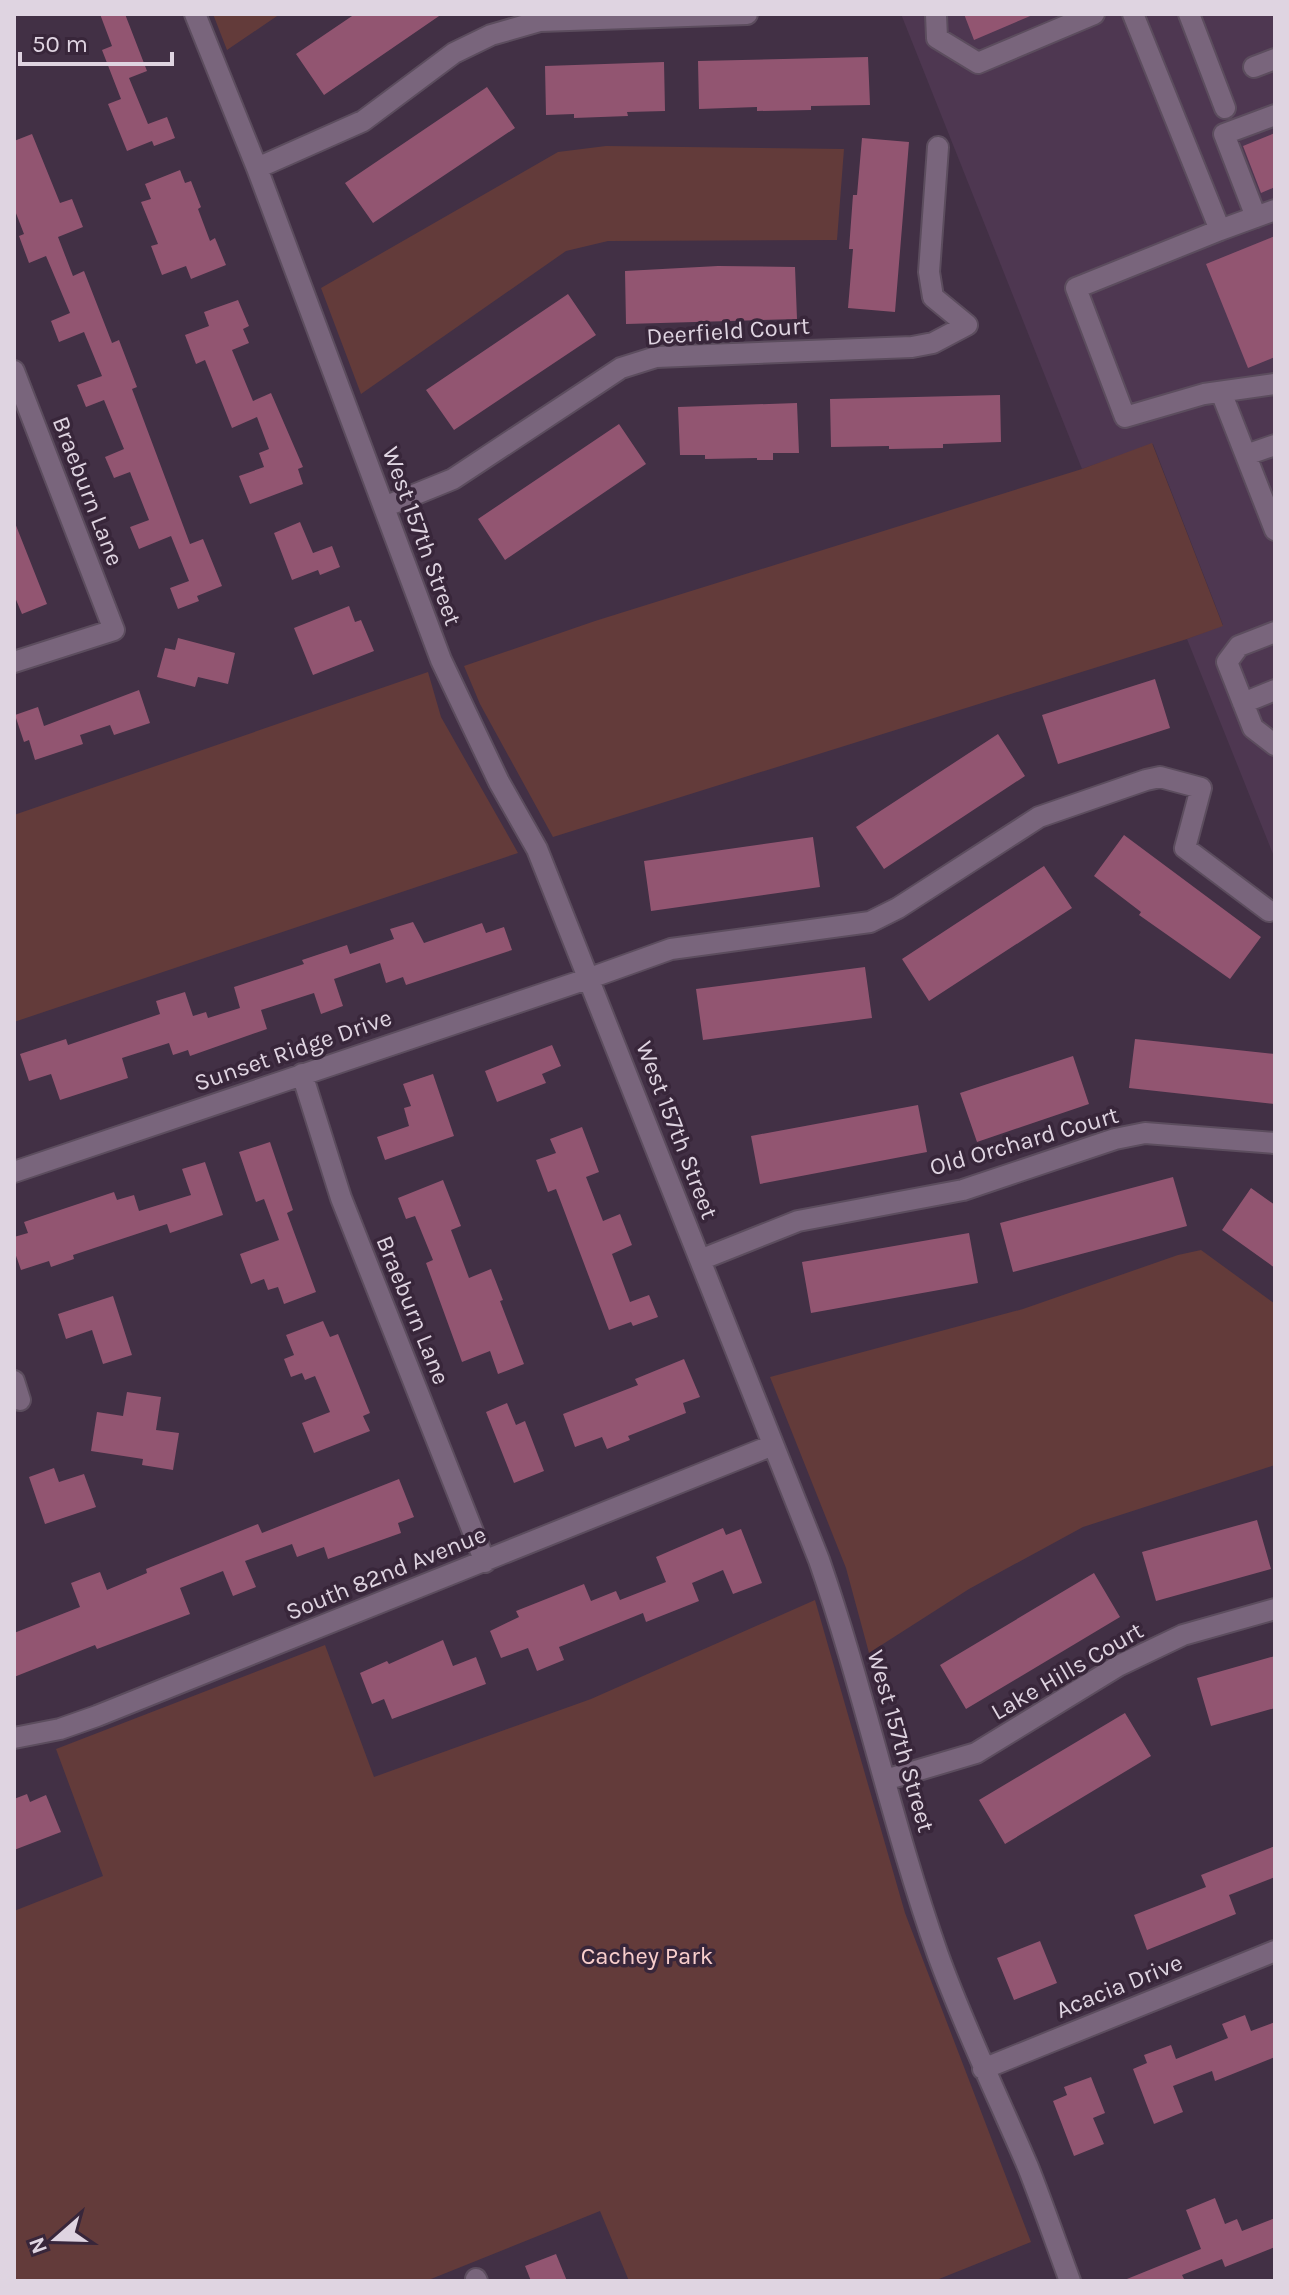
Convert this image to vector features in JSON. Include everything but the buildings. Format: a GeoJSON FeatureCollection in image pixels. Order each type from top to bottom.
{"type":"FeatureCollection","features":[{"type":"Feature","properties":{"kind":"street","name":"West 157th Street"},"geometry":{"type":"LineString","coordinates":[[195,14],[257,168],[441,660],[499,782],[537,849],[773,1445],[842,1627],[926,1919],[983,2069],[1028,2169],[1070,2281]]}},
{"type":"Feature","properties":{"kind":"street"},"geometry":{"type":"LineString","coordinates":[[257,168],[363,121],[454,53],[491,35],[540,21],[747,14]]}},
{"type":"Feature","properties":{"kind":"street"},"geometry":{"type":"LineString","coordinates":[[936,14],[937,38],[978,63],[1094,14]]}},
{"type":"Feature","properties":{"kind":"street"},"geometry":{"type":"LineString","coordinates":[[1133,14],[1220,230]]}},
{"type":"Feature","properties":{"kind":"street"},"geometry":{"type":"LineString","coordinates":[[1189,14],[1225,108]]}},
{"type":"Feature","properties":{"kind":"street"},"geometry":{"type":"LineString","coordinates":[[1254,67],[1275,59]]}},
{"type":"Feature","properties":{"kind":"street"},"geometry":{"type":"LineString","coordinates":[[1275,115],[1224,134],[1266,214],[1076,288],[1125,417],[1204,394],[1275,384]]}},
{"type":"Feature","properties":{"kind":"street","name":"Deerfield Court"},"geometry":{"type":"LineString","coordinates":[[384,507],[453,479],[621,368],[656,357],[912,347],[933,343],[967,325],[933,297],[929,272],[938,147]]}},
{"type":"Feature","properties":{"kind":"street","name":"Braeburn Lane"},"geometry":{"type":"LineString","coordinates":[[14,371],[114,630],[14,662]]}},
{"type":"Feature","properties":{"kind":"street"},"geometry":{"type":"LineString","coordinates":[[1221,392],[1275,530]]}},
{"type":"Feature","properties":{"kind":"street"},"geometry":{"type":"LineString","coordinates":[[1246,455],[1275,445]]}},
{"type":"Feature","properties":{"kind":"street"},"geometry":{"type":"LineString","coordinates":[[1275,632],[1239,646],[1227,662],[1253,728],[1275,745]]}},
{"type":"Feature","properties":{"kind":"street"},"geometry":{"type":"LineString","coordinates":[[1243,703],[1275,690]]}},
{"type":"Feature","properties":{"kind":"street","name":"Sunset Ridge Drive"},"geometry":{"type":"LineString","coordinates":[[14,1172],[671,949],[870,922],[898,908],[1039,817],[1160,777],[1201,788],[1185,848],[1269,911]]}},
{"type":"Feature","properties":{"kind":"street","name":"Braeburn Lane"},"geometry":{"type":"LineString","coordinates":[[302,1074],[341,1198],[485,1562]]}},
{"type":"Feature","properties":{"kind":"street","name":"Old Orchard Court"},"geometry":{"type":"LineString","coordinates":[[700,1260],[798,1221],[963,1190],[1115,1139],[1145,1133],[1275,1143]]}},
{"type":"Feature","properties":{"kind":"street","name":"South 82nd Avenue"},"geometry":{"type":"LineString","coordinates":[[14,1738],[60,1729],[97,1716],[773,1445]]}},
{"type":"Feature","properties":{"kind":"street","name":"Lake Hills Court"},"geometry":{"type":"LineString","coordinates":[[885,1780],[976,1753],[1118,1666],[1183,1635],[1275,1609]]}},
{"type":"Feature","properties":{"kind":"street","name":"Acacia Drive"},"geometry":{"type":"LineString","coordinates":[[983,2069],[1275,1951]]}},
{"type":"Feature","properties":{"kind":"shaded area"},"geometry":{"type":"Polygon","coordinates":[[[901,14],[1275,14],[1275,859],[1187,639],[1223,625],[1153,444],[1082,469],[901,14]]]}},
{"type":"Feature","properties":{"kind":"green space"},"geometry":{"type":"Polygon","coordinates":[[[213,14],[280,14],[227,50],[213,14]]]}},
{"type":"Feature","properties":{"kind":"green space"},"geometry":{"type":"Polygon","coordinates":[[[606,146],[844,149],[837,240],[608,241],[566,251],[361,394],[321,288],[558,152],[606,146]]]}},
{"type":"Feature","properties":{"kind":"green space"},"geometry":{"type":"Polygon","coordinates":[[[1152,443],[1223,626],[1187,639],[553,837],[480,704],[464,666],[595,621],[1082,469],[1152,443]]]}},
{"type":"Feature","properties":{"kind":"green space"},"geometry":{"type":"Polygon","coordinates":[[[428,672],[441,717],[518,853],[14,1022],[14,815],[428,672]]]}},
{"type":"Feature","properties":{"kind":"green space"},"geometry":{"type":"Polygon","coordinates":[[[1201,1250],[1275,1304],[1275,1465],[1083,1527],[969,1589],[869,1653],[846,1568],[770,1377],[1023,1309],[1178,1255],[1201,1250]]]}},
{"type":"Feature","properties":{"kind":"green space","name":"Cachey Park"},"geometry":{"type":"Polygon","coordinates":[[[815,1600],[905,1913],[1031,2242],[934,2281],[629,2281],[600,2211],[426,2281],[14,2281],[14,1911],[103,1876],[56,1749],[325,1645],[374,1777],[591,1699],[815,1600]]]}}]}
